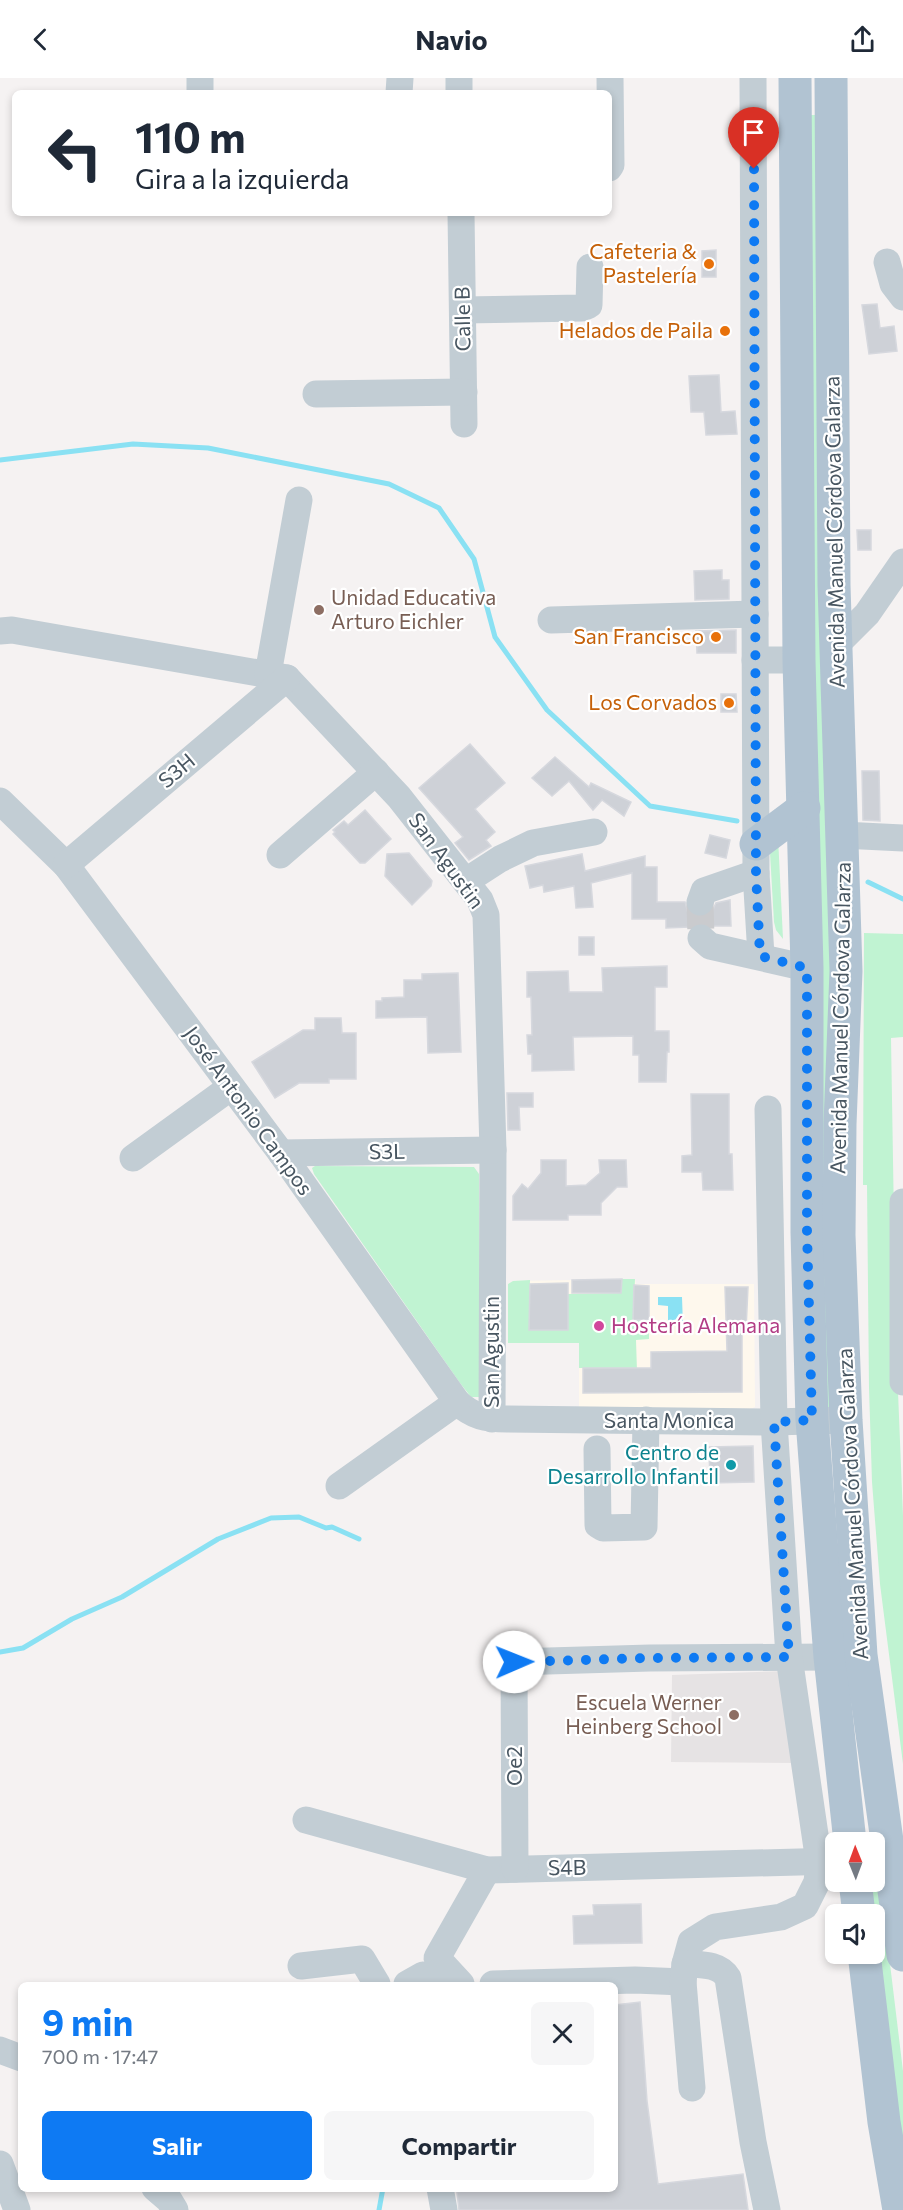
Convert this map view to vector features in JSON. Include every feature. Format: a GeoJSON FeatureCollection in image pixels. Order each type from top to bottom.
{"type":"FeatureCollection","features":[{"type":"Feature","properties":{"kind":"main road"},"geometry":{"type":"LineString","coordinates":[[795,92],[831,92]]}},
{"type":"Feature","properties":{"kind":"main road","name":"Avenida Manuel Córdova Galarza"},"geometry":{"type":"LineString","coordinates":[[795,92],[798,660],[807,968],[807,1232],[812,1420],[831,1657],[849,1832]]}},
{"type":"Feature","properties":{"kind":"main road","name":"Avenida Manuel Córdova Galarza"},"geometry":{"type":"LineString","coordinates":[[831,92],[835,646],[851,835],[838,1235],[846,1420],[861,1655],[903,1955]]}},
{"type":"Feature","properties":{"kind":"main road"},"geometry":{"type":"LineString","coordinates":[[756,859],[804,808]]}},
{"type":"Feature","properties":{"kind":"main road"},"geometry":{"type":"LineString","coordinates":[[865,1964],[884,2122],[899,2210]]}},
{"type":"Feature","properties":{"kind":"street"},"geometry":{"type":"LineString","coordinates":[[753,78],[756,859],[760,956]]}},
{"type":"Feature","properties":{"kind":"street","name":"Calle B"},"geometry":{"type":"LineString","coordinates":[[461,216],[464,424]]}},
{"type":"Feature","properties":{"kind":"street"},"geometry":{"type":"LineString","coordinates":[[888,262],[893,284],[903,297]]}},
{"type":"Feature","properties":{"kind":"street"},"geometry":{"type":"LineString","coordinates":[[463,310],[582,308],[589,304],[590,267]]}},
{"type":"Feature","properties":{"kind":"street"},"geometry":{"type":"LineString","coordinates":[[755,327],[796,327]]}},
{"type":"Feature","properties":{"kind":"street"},"geometry":{"type":"LineString","coordinates":[[316,394],[464,392]]}},
{"type":"Feature","properties":{"kind":"street"},"geometry":{"type":"LineString","coordinates":[[0,631],[12,630],[278,676],[299,500]]}},
{"type":"Feature","properties":{"kind":"street"},"geometry":{"type":"LineString","coordinates":[[835,646],[867,614],[903,562]]}},
{"type":"Feature","properties":{"kind":"street"},"geometry":{"type":"LineString","coordinates":[[551,620],[755,614]]}},
{"type":"Feature","properties":{"kind":"street"},"geometry":{"type":"LineString","coordinates":[[755,660],[798,660]]}},
{"type":"Feature","properties":{"kind":"street","name":"San Agustin"},"geometry":{"type":"LineString","coordinates":[[278,676],[399,797],[466,881],[480,900],[486,915],[493,1150],[492,1419]]}},
{"type":"Feature","properties":{"kind":"street","name":"S3H"},"geometry":{"type":"LineString","coordinates":[[66,865],[278,676]]}},
{"type":"Feature","properties":{"kind":"street"},"geometry":{"type":"LineString","coordinates":[[280,855],[376,772]]}},
{"type":"Feature","properties":{"kind":"street","name":"José Antonio Campos"},"geometry":{"type":"LineString","coordinates":[[0,801],[66,865],[280,1153],[457,1402],[469,1413],[492,1419]]}},
{"type":"Feature","properties":{"kind":"street"},"geometry":{"type":"LineString","coordinates":[[466,881],[500,859],[533,843],[594,832]]}},
{"type":"Feature","properties":{"kind":"street"},"geometry":{"type":"LineString","coordinates":[[851,835],[903,838]]}},
{"type":"Feature","properties":{"kind":"street"},"geometry":{"type":"LineString","coordinates":[[700,902],[704,891],[756,859]]}},
{"type":"Feature","properties":{"kind":"street"},"geometry":{"type":"LineString","coordinates":[[701,938],[710,946],[807,968]]}},
{"type":"Feature","properties":{"kind":"street"},"geometry":{"type":"LineString","coordinates":[[133,1158],[231,1087]]}},
{"type":"Feature","properties":{"kind":"street"},"geometry":{"type":"LineString","coordinates":[[768,1109],[774,1422],[789,1657],[825,1851]]}},
{"type":"Feature","properties":{"kind":"street","name":"S3L"},"geometry":{"type":"LineString","coordinates":[[280,1153],[493,1150]]}},
{"type":"Feature","properties":{"kind":"street"},"geometry":{"type":"LineString","coordinates":[[903,1202],[903,1382]]}},
{"type":"Feature","properties":{"kind":"street"},"geometry":{"type":"LineString","coordinates":[[339,1486],[457,1402]]}},
{"type":"Feature","properties":{"kind":"street","name":"Santa Monica"},"geometry":{"type":"LineString","coordinates":[[492,1419],[774,1422],[846,1420]]}},
{"type":"Feature","properties":{"kind":"street"},"geometry":{"type":"LineString","coordinates":[[597,1449],[598,1525],[603,1528],[644,1527],[646,1420]]}},
{"type":"Feature","properties":{"kind":"street"},"geometry":{"type":"LineString","coordinates":[[789,1657],[831,1657]]}},
{"type":"Feature","properties":{"kind":"street","name":"Oe2"},"geometry":{"type":"LineString","coordinates":[[515,1869],[514,1662],[789,1657]]}},
{"type":"Feature","properties":{"kind":"street","name":"S4B"},"geometry":{"type":"LineString","coordinates":[[306,1820],[487,1870],[825,1862]]}},
{"type":"Feature","properties":{"kind":"street"},"geometry":{"type":"LineString","coordinates":[[692,2088],[684,1973],[691,1942],[715,1927],[781,1917],[805,1906],[825,1866]]}},
{"type":"Feature","properties":{"kind":"street"},"geometry":{"type":"LineString","coordinates":[[459,1982],[437,1958],[487,1870]]}},
{"type":"Feature","properties":{"kind":"street"},"geometry":{"type":"LineString","coordinates":[[301,1966],[362,1959],[376,1982]]}},
{"type":"Feature","properties":{"kind":"street"},"geometry":{"type":"LineString","coordinates":[[564,1982],[635,1980],[717,1967],[724,1971],[728,1978],[753,2142],[767,2210]]}},
{"type":"Feature","properties":{"kind":"street"},"geometry":{"type":"LineString","coordinates":[[411,1982],[423,1975],[447,1982]]}},
{"type":"Feature","properties":{"kind":"street"},"geometry":{"type":"LineString","coordinates":[[0,2050],[18,2057]]}},
{"type":"Feature","properties":{"kind":"street"},"geometry":{"type":"LineString","coordinates":[[0,2164],[17,2210]]}},
{"type":"Feature","properties":{"kind":"street"},"geometry":{"type":"LineString","coordinates":[[149,2192],[150,2210]]}},
{"type":"Feature","properties":{"kind":"street"},"geometry":{"type":"LineString","coordinates":[[159,2192],[169,2200],[175,2210]]}},
{"type":"Feature","properties":{"kind":"street"},"geometry":{"type":"LineString","coordinates":[[441,2192],[444,2210]]}},
{"type":"Feature","properties":{"kind":"shaded area"},"geometry":{"type":"Polygon","coordinates":[[[635,1279],[636,1284],[754,1284],[755,1407],[750,1409],[579,1408],[579,1343],[508,1343],[508,1284],[513,1281],[635,1279]]]}},
{"type":"Feature","properties":{"kind":"shaded area"},"geometry":{"type":"Polygon","coordinates":[[[787,1671],[794,1763],[671,1762],[672,1675],[787,1671]]]}},
{"type":"Feature","properties":{"kind":"green space"},"geometry":{"type":"Polygon","coordinates":[[[807,115],[823,115],[834,1412],[821,1413],[817,851],[807,115]]]}},
{"type":"Feature","properties":{"kind":"green space"},"geometry":{"type":"Polygon","coordinates":[[[778,837],[783,939],[776,930],[774,922],[770,853],[778,837]]]}},
{"type":"Feature","properties":{"kind":"green space"},"geometry":{"type":"Polygon","coordinates":[[[864,933],[903,934],[903,1037],[891,1038],[896,1342],[903,1516],[903,1764],[880,1584],[872,1482],[867,1185],[863,1185],[864,933]]]}},
{"type":"Feature","properties":{"kind":"green space"},"geometry":{"type":"Polygon","coordinates":[[[315,1166],[474,1167],[479,1174],[479,1397],[471,1397],[460,1383],[314,1174],[312,1168],[315,1166]]]}},
{"type":"Feature","properties":{"kind":"green space"},"geometry":{"type":"Polygon","coordinates":[[[622,1279],[635,1279],[633,1320],[649,1320],[649,1339],[636,1340],[637,1371],[626,1368],[579,1368],[579,1343],[508,1343],[508,1284],[513,1281],[530,1280],[529,1330],[568,1330],[568,1294],[621,1293],[622,1279]]]}},
{"type":"Feature","properties":{"kind":"green space"},"geometry":{"type":"Polygon","coordinates":[[[867,1892],[881,1892],[883,1904],[871,1904],[867,1892]]]}},
{"type":"Feature","properties":{"kind":"green space"},"geometry":{"type":"Polygon","coordinates":[[[885,1922],[903,2071],[903,2181],[875,1964],[885,1964],[885,1922]]]}},
{"type":"Feature","properties":{"kind":"water"},"geometry":{"type":"Polygon","coordinates":[[[658,1297],[682,1297],[683,1326],[668,1325],[668,1306],[658,1305],[658,1297]]]}},
{"type":"Feature","properties":{"kind":"building","name":"Cafeteria & Pastelería"},"geometry":{"type":"Polygon","coordinates":[[[716,250],[716,277],[702,277],[702,251],[716,250]]]}},
{"type":"Feature","properties":{"kind":"building"},"geometry":{"type":"Polygon","coordinates":[[[877,304],[880,328],[894,326],[897,351],[869,354],[862,305],[877,304]]]}},
{"type":"Feature","properties":{"kind":"building"},"geometry":{"type":"Polygon","coordinates":[[[719,375],[721,412],[735,411],[737,434],[706,435],[704,412],[691,412],[689,376],[719,375]]]}},
{"type":"Feature","properties":{"kind":"building"},"geometry":{"type":"Polygon","coordinates":[[[857,530],[871,530],[871,550],[858,550],[857,530]]]}},
{"type":"Feature","properties":{"kind":"building"},"geometry":{"type":"Polygon","coordinates":[[[722,570],[722,580],[729,580],[729,599],[695,600],[694,571],[722,570]]]}},
{"type":"Feature","properties":{"kind":"building","name":"San Francisco"},"geometry":{"type":"Polygon","coordinates":[[[736,630],[736,653],[697,653],[696,631],[736,630]]]}},
{"type":"Feature","properties":{"kind":"building","name":"Los Corvados"},"geometry":{"type":"Polygon","coordinates":[[[721,694],[736,694],[737,712],[721,712],[721,694]]]}},
{"type":"Feature","properties":{"kind":"building"},"geometry":{"type":"Polygon","coordinates":[[[470,744],[505,783],[475,809],[495,832],[486,840],[491,846],[469,860],[455,843],[463,837],[419,788],[470,744]]]}},
{"type":"Feature","properties":{"kind":"building"},"geometry":{"type":"Polygon","coordinates":[[[555,757],[589,787],[591,783],[631,802],[624,816],[602,800],[593,810],[569,781],[552,796],[532,778],[555,757]]]}},
{"type":"Feature","properties":{"kind":"building"},"geometry":{"type":"Polygon","coordinates":[[[862,771],[879,771],[880,821],[863,820],[862,771]]]}},
{"type":"Feature","properties":{"kind":"building"},"geometry":{"type":"Polygon","coordinates":[[[365,810],[391,839],[365,863],[360,863],[333,834],[335,832],[333,830],[344,821],[348,825],[365,810]]]}},
{"type":"Feature","properties":{"kind":"building"},"geometry":{"type":"Polygon","coordinates":[[[710,835],[730,840],[726,858],[705,853],[710,835]]]}},
{"type":"Feature","properties":{"kind":"building"},"geometry":{"type":"Polygon","coordinates":[[[409,853],[432,881],[431,886],[412,905],[385,876],[387,854],[409,853]]]}},
{"type":"Feature","properties":{"kind":"building"},"geometry":{"type":"Polygon","coordinates":[[[582,854],[585,871],[645,856],[645,867],[657,867],[657,902],[685,902],[688,913],[702,918],[711,914],[716,903],[730,900],[731,926],[697,923],[690,927],[666,928],[666,919],[632,919],[632,873],[591,883],[593,907],[576,908],[574,886],[544,892],[543,885],[530,888],[525,866],[582,854]]]}},
{"type":"Feature","properties":{"kind":"building"},"geometry":{"type":"Polygon","coordinates":[[[579,937],[594,937],[594,955],[579,955],[579,937]]]}},
{"type":"Feature","properties":{"kind":"building"},"geometry":{"type":"Polygon","coordinates":[[[667,966],[667,987],[655,987],[655,1031],[669,1031],[666,1082],[639,1082],[639,1055],[633,1055],[633,1036],[573,1037],[574,1070],[532,1071],[532,1054],[528,1054],[527,1035],[532,1035],[531,997],[527,997],[527,972],[568,971],[569,992],[603,992],[602,968],[667,966]]]}},
{"type":"Feature","properties":{"kind":"building"},"geometry":{"type":"Polygon","coordinates":[[[458,973],[461,1052],[428,1053],[427,1017],[376,1018],[376,1001],[382,1001],[382,998],[404,997],[404,980],[422,980],[422,974],[458,973]]]}},
{"type":"Feature","properties":{"kind":"building"},"geometry":{"type":"Polygon","coordinates":[[[315,1018],[341,1018],[342,1033],[356,1033],[356,1079],[329,1079],[329,1083],[299,1083],[275,1098],[252,1062],[303,1030],[315,1030],[315,1018]]]}},
{"type":"Feature","properties":{"kind":"building"},"geometry":{"type":"Polygon","coordinates":[[[507,1093],[533,1093],[533,1107],[519,1107],[520,1130],[508,1130],[507,1093]]]}},
{"type":"Feature","properties":{"kind":"building"},"geometry":{"type":"Polygon","coordinates":[[[691,1094],[729,1094],[729,1154],[732,1154],[733,1190],[703,1190],[702,1172],[682,1172],[682,1156],[692,1155],[691,1094]]]}},
{"type":"Feature","properties":{"kind":"building"},"geometry":{"type":"Polygon","coordinates":[[[541,1160],[566,1160],[566,1186],[586,1185],[600,1173],[599,1160],[626,1160],[627,1187],[617,1187],[601,1203],[601,1215],[568,1215],[568,1220],[513,1220],[513,1196],[522,1184],[528,1189],[541,1173],[541,1160]]]}},
{"type":"Feature","properties":{"kind":"building"},"geometry":{"type":"Polygon","coordinates":[[[622,1279],[621,1293],[572,1293],[572,1280],[622,1279]]]}},
{"type":"Feature","properties":{"kind":"building"},"geometry":{"type":"Polygon","coordinates":[[[568,1283],[568,1330],[529,1330],[530,1284],[568,1283]]]}},
{"type":"Feature","properties":{"kind":"building"},"geometry":{"type":"Polygon","coordinates":[[[634,1285],[649,1286],[649,1320],[633,1320],[634,1285]]]}},
{"type":"Feature","properties":{"kind":"building"},"geometry":{"type":"Polygon","coordinates":[[[725,1287],[748,1287],[746,1330],[742,1330],[742,1392],[583,1393],[583,1368],[651,1368],[651,1352],[727,1351],[725,1287]]]}},
{"type":"Feature","properties":{"kind":"building","name":"Centro de Desarrollo Infantil"},"geometry":{"type":"Polygon","coordinates":[[[753,1446],[754,1482],[710,1483],[709,1447],[753,1446]]]}},
{"type":"Feature","properties":{"kind":"building"},"geometry":{"type":"Polygon","coordinates":[[[641,1904],[642,1943],[574,1944],[573,1916],[594,1915],[593,1905],[641,1904]]]}},
{"type":"Feature","properties":{"kind":"building"},"geometry":{"type":"Polygon","coordinates":[[[640,2002],[647,2101],[658,2184],[743,2174],[748,2210],[459,2210],[457,2192],[618,2192],[618,2005],[640,2002]]]}},
{"type":"Feature","properties":{"kind":"waterway"},"geometry":{"type":"LineString","coordinates":[[0,460],[133,444],[208,448],[389,484],[439,508],[474,559],[495,637],[547,710],[650,806],[737,821]]}},
{"type":"Feature","properties":{"kind":"waterway"},"geometry":{"type":"LineString","coordinates":[[868,882],[903,899]]}},
{"type":"Feature","properties":{"kind":"waterway"},"geometry":{"type":"LineString","coordinates":[[0,1652],[23,1648],[72,1619],[122,1597],[218,1539],[271,1518],[299,1517],[326,1528],[332,1527],[359,1539]]}},
{"type":"Feature","properties":{"kind":"waterway"},"geometry":{"type":"LineString","coordinates":[[379,2210],[382,2192]]}},
{"type":"Feature","properties":{"kind":"tunnel"},"geometry":{"type":"LineString","coordinates":[[700,902],[701,938]]}},
{"type":"Feature","properties":{"kind":"place","name":"Cafeteria & Pastelería"},"geometry":{"type":"Point","coordinates":[709,264]}},
{"type":"Feature","properties":{"kind":"place","name":"Helados de Paila"},"geometry":{"type":"Point","coordinates":[725,331]}},
{"type":"Feature","properties":{"kind":"place","name":"Unidad Educativa Arturo Eichler"},"geometry":{"type":"Point","coordinates":[319,610]}},
{"type":"Feature","properties":{"kind":"place","name":"San Francisco"},"geometry":{"type":"Point","coordinates":[716,637]}},
{"type":"Feature","properties":{"kind":"place","name":"Los Corvados"},"geometry":{"type":"Point","coordinates":[729,703]}},
{"type":"Feature","properties":{"kind":"place","name":"Hostería Alemana"},"geometry":{"type":"Point","coordinates":[599,1326]}},
{"type":"Feature","properties":{"kind":"place","name":"Centro de Desarrollo Infantil"},"geometry":{"type":"Point","coordinates":[731,1465]}},
{"type":"Feature","properties":{"kind":"place","name":"Escuela Werner Heinberg School"},"geometry":{"type":"Point","coordinates":[734,1715]}},
{"type":"Feature","properties":{"kind":"route"},"geometry":{"type":"LineString","coordinates":[[514,1662],[789,1657],[774,1422],[812,1420],[807,1232],[807,968],[760,956],[756,873],[755,765],[754,169]]}}]}
